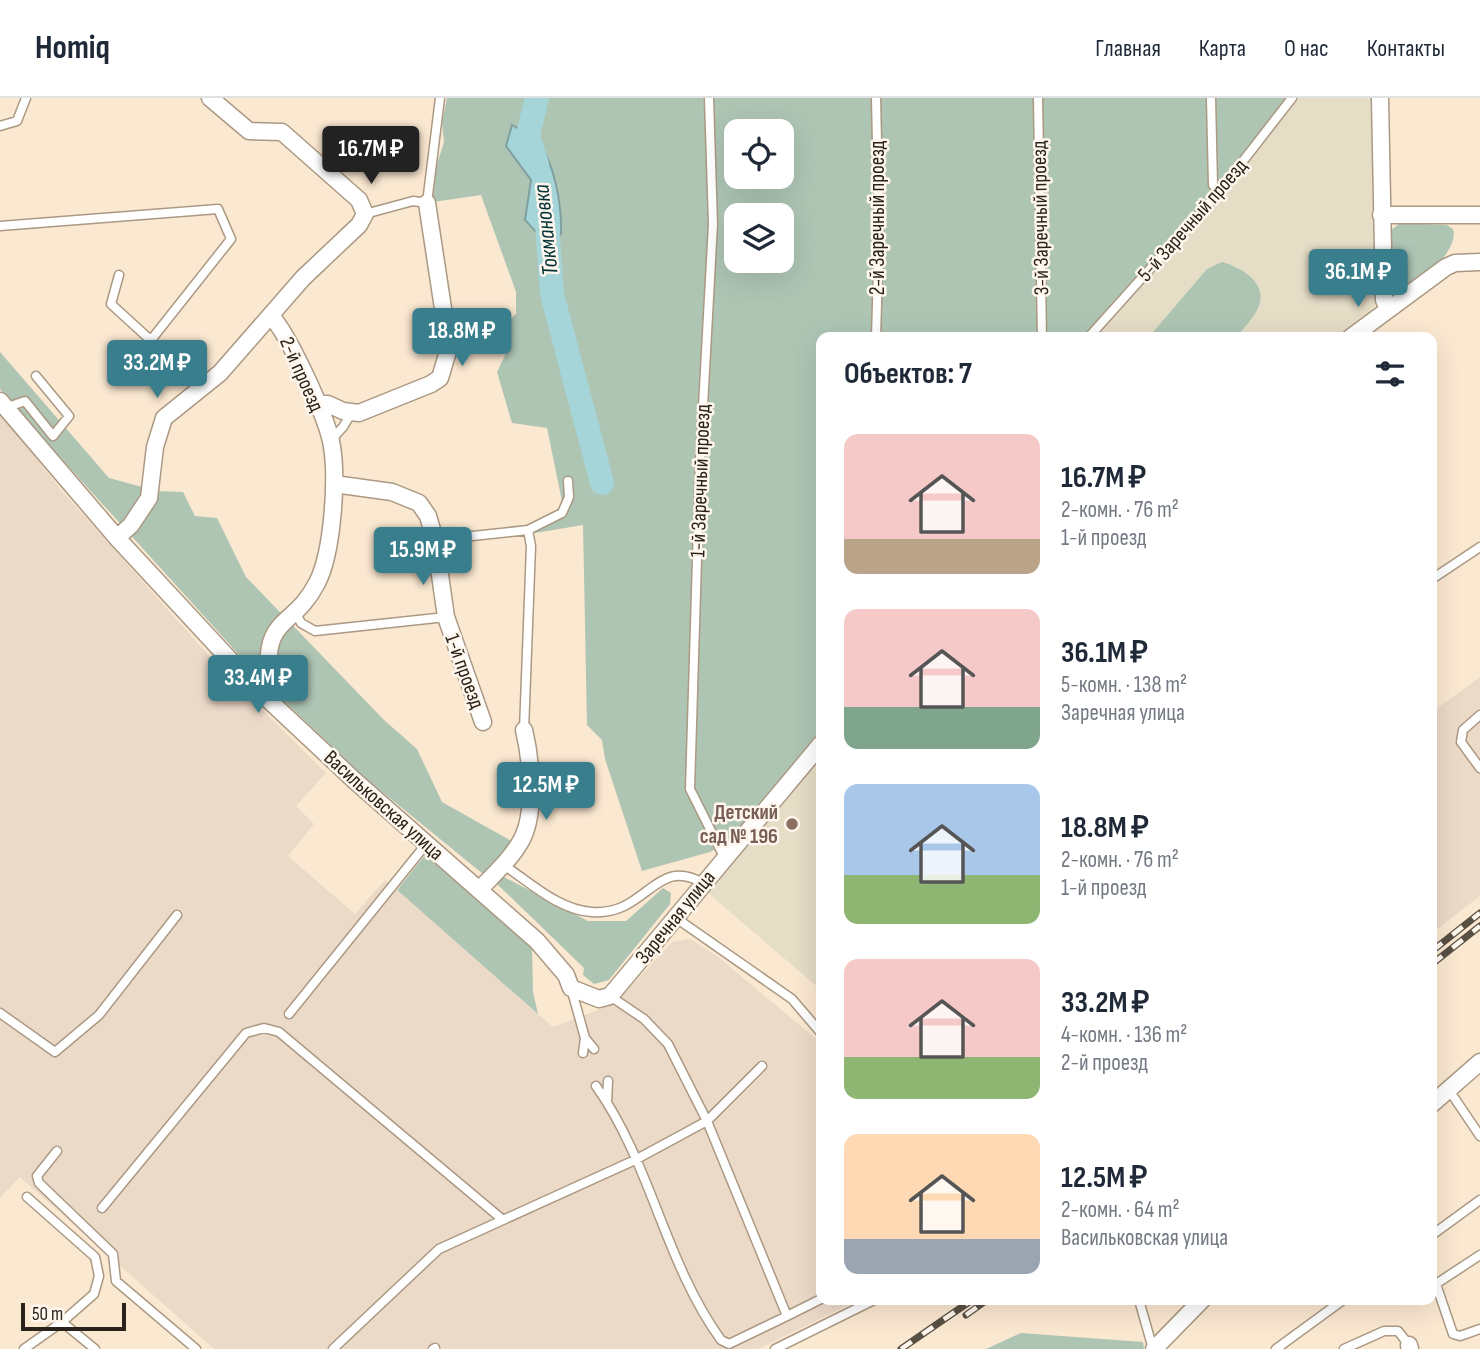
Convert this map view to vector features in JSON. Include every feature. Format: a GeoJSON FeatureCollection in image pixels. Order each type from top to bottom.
{"type":"FeatureCollection","features":[{"type":"Feature","properties":{"kind":"street"},"geometry":{"type":"LineString","coordinates":[[210,98],[249,131],[282,132],[359,200],[365,214],[359,225],[303,278],[271,316]]}},
{"type":"Feature","properties":{"kind":"street"},"geometry":{"type":"LineString","coordinates":[[1380,98],[1384,300],[1388,309]]}},
{"type":"Feature","properties":{"kind":"street"},"geometry":{"type":"LineString","coordinates":[[316,404],[328,404],[359,413],[440,378],[449,348],[426,203]]}},
{"type":"Feature","properties":{"kind":"street"},"geometry":{"type":"LineString","coordinates":[[1381,215],[1480,215]]}},
{"type":"Feature","properties":{"kind":"street"},"geometry":{"type":"LineString","coordinates":[[1357,332],[1446,267],[1455,263],[1480,262]]}},
{"type":"Feature","properties":{"kind":"street","name":"2-й проезд"},"geometry":{"type":"LineString","coordinates":[[117,538],[131,525],[149,498],[155,447],[164,418],[220,373],[271,316],[288,338],[331,440],[334,484],[328,547],[319,580],[296,613],[284,620],[274,631],[268,656],[270,676],[258,690]]}},
{"type":"Feature","properties":{"kind":"street","name":"Васильковская улица"},"geometry":{"type":"LineString","coordinates":[[2,404],[117,538],[258,690],[354,780],[537,942],[566,975],[571,988]]}},
{"type":"Feature","properties":{"kind":"street","name":"1-й проезд"},"geometry":{"type":"LineString","coordinates":[[334,484],[392,492],[419,503],[428,516],[435,540],[446,617],[484,722]]}},
{"type":"Feature","properties":{"kind":"street"},"geometry":{"type":"LineString","coordinates":[[480,889],[523,838],[528,819],[531,757],[524,730]]}},
{"type":"Feature","properties":{"kind":"street","name":"Заречная улица"},"geometry":{"type":"LineString","coordinates":[[610,996],[816,750]]}},
{"type":"Feature","properties":{"kind":"street"},"geometry":{"type":"LineString","coordinates":[[571,988],[599,999],[610,996]]}},
{"type":"Feature","properties":{"kind":"street"},"geometry":{"type":"LineString","coordinates":[[1437,1100],[1480,1062]]}},
{"type":"Feature","properties":{"kind":"street"},"geometry":{"type":"LineString","coordinates":[[1153,1349],[1197,1305]]}},
{"type":"Feature","properties":{"kind":"lane"},"geometry":{"type":"LineString","coordinates":[[0,126],[17,121],[26,98]]}},
{"type":"Feature","properties":{"kind":"lane"},"geometry":{"type":"LineString","coordinates":[[365,214],[413,201],[426,203],[440,98]]}},
{"type":"Feature","properties":{"kind":"lane","name":"1-й Заречный проезд"},"geometry":{"type":"LineString","coordinates":[[709,98],[713,224],[700,461],[690,789],[724,857]]}},
{"type":"Feature","properties":{"kind":"lane","name":"2-й Заречный проезд"},"geometry":{"type":"LineString","coordinates":[[876,98],[879,233],[876,332]]}},
{"type":"Feature","properties":{"kind":"lane","name":"3-й Заречный проезд"},"geometry":{"type":"LineString","coordinates":[[1038,98],[1042,332]]}},
{"type":"Feature","properties":{"kind":"lane"},"geometry":{"type":"LineString","coordinates":[[1211,98],[1213,185],[1219,192]]}},
{"type":"Feature","properties":{"kind":"lane","name":"5-й Заречный проезд"},"geometry":{"type":"LineString","coordinates":[[1093,332],[1219,192],[1292,98]]}},
{"type":"Feature","properties":{"kind":"lane"},"geometry":{"type":"LineString","coordinates":[[0,226],[218,209],[231,239],[151,340]]}},
{"type":"Feature","properties":{"kind":"lane"},"geometry":{"type":"LineString","coordinates":[[119,275],[111,304],[192,378],[198,388]]}},
{"type":"Feature","properties":{"kind":"lane"},"geometry":{"type":"LineString","coordinates":[[2,404],[25,401],[53,436],[69,416],[36,376]]}},
{"type":"Feature","properties":{"kind":"lane"},"geometry":{"type":"LineString","coordinates":[[331,440],[344,427],[352,412]]}},
{"type":"Feature","properties":{"kind":"lane"},"geometry":{"type":"LineString","coordinates":[[435,540],[528,530],[562,513],[569,497],[568,481]]}},
{"type":"Feature","properties":{"kind":"lane"},"geometry":{"type":"LineString","coordinates":[[524,730],[531,546],[528,530]]}},
{"type":"Feature","properties":{"kind":"lane"},"geometry":{"type":"LineString","coordinates":[[1437,576],[1480,547]]}},
{"type":"Feature","properties":{"kind":"lane"},"geometry":{"type":"LineString","coordinates":[[296,613],[301,623],[315,631],[446,617]]}},
{"type":"Feature","properties":{"kind":"lane"},"geometry":{"type":"LineString","coordinates":[[1480,715],[1463,730],[1461,742],[1480,768]]}},
{"type":"Feature","properties":{"kind":"lane"},"geometry":{"type":"LineString","coordinates":[[289,1014],[427,843]]}},
{"type":"Feature","properties":{"kind":"lane"},"geometry":{"type":"LineString","coordinates":[[502,864],[569,907],[592,912],[618,910],[638,900],[667,875],[688,874],[703,883]]}},
{"type":"Feature","properties":{"kind":"lane"},"geometry":{"type":"LineString","coordinates":[[0,1013],[55,1052],[99,1015],[177,915]]}},
{"type":"Feature","properties":{"kind":"lane"},"geometry":{"type":"LineString","coordinates":[[676,918],[792,999],[816,1027]]}},
{"type":"Feature","properties":{"kind":"lane"},"geometry":{"type":"LineString","coordinates":[[571,988],[584,1038],[583,1053]]}},
{"type":"Feature","properties":{"kind":"lane"},"geometry":{"type":"LineString","coordinates":[[610,996],[645,1019],[668,1044],[707,1121],[787,1316]]}},
{"type":"Feature","properties":{"kind":"lane"},"geometry":{"type":"LineString","coordinates":[[102,1208],[246,1033],[264,1028],[279,1032],[503,1220]]}},
{"type":"Feature","properties":{"kind":"lane"},"geometry":{"type":"LineString","coordinates":[[584,1038],[594,1049]]}},
{"type":"Feature","properties":{"kind":"lane"},"geometry":{"type":"LineString","coordinates":[[333,1349],[439,1249],[635,1160],[707,1121],[762,1066]]}},
{"type":"Feature","properties":{"kind":"lane"},"geometry":{"type":"LineString","coordinates":[[607,1102],[608,1081]]}},
{"type":"Feature","properties":{"kind":"lane"},"geometry":{"type":"LineString","coordinates":[[596,1086],[607,1102],[635,1160],[688,1289],[721,1340],[729,1344],[816,1302]]}},
{"type":"Feature","properties":{"kind":"lane"},"geometry":{"type":"LineString","coordinates":[[1449,1090],[1480,1136]]}},
{"type":"Feature","properties":{"kind":"lane"},"geometry":{"type":"LineString","coordinates":[[57,1151],[37,1176],[39,1184],[113,1254],[116,1281],[196,1349]]}},
{"type":"Feature","properties":{"kind":"lane"},"geometry":{"type":"LineString","coordinates":[[24,1349],[62,1322],[94,1294],[99,1276],[95,1258],[27,1197]]}},
{"type":"Feature","properties":{"kind":"lane"},"geometry":{"type":"LineString","coordinates":[[1437,1232],[1480,1200]]}},
{"type":"Feature","properties":{"kind":"lane"},"geometry":{"type":"LineString","coordinates":[[1437,1283],[1480,1255]]}},
{"type":"Feature","properties":{"kind":"lane"},"geometry":{"type":"LineString","coordinates":[[1437,1287],[1453,1334],[1460,1336],[1480,1329]]}},
{"type":"Feature","properties":{"kind":"lane"},"geometry":{"type":"LineString","coordinates":[[775,1349],[863,1305]]}},
{"type":"Feature","properties":{"kind":"lane"},"geometry":{"type":"LineString","coordinates":[[1140,1305],[1153,1349]]}},
{"type":"Feature","properties":{"kind":"lane"},"geometry":{"type":"LineString","coordinates":[[1276,1349],[1336,1305]]}},
{"type":"Feature","properties":{"kind":"lane"},"geometry":{"type":"LineString","coordinates":[[62,1322],[95,1349]]}},
{"type":"Feature","properties":{"kind":"lane"},"geometry":{"type":"LineString","coordinates":[[1344,1349],[1384,1331],[1398,1331],[1410,1347]]}},
{"type":"Feature","properties":{"kind":"shaded area"},"geometry":{"type":"Polygon","coordinates":[[[1298,98],[1374,98],[1375,305],[1367,315],[1345,332],[1098,332],[1222,197],[1298,98]]]}},
{"type":"Feature","properties":{"kind":"shaded area"},"geometry":{"type":"Polygon","coordinates":[[[0,412],[60,489],[220,668],[326,773],[296,806],[314,824],[288,856],[355,914],[385,880],[553,1027],[614,1004],[672,942],[690,939],[717,956],[816,1039],[816,1305],[849,1305],[758,1349],[214,1349],[20,1177],[0,1198],[0,412]]]}},
{"type":"Feature","properties":{"kind":"shaded area"},"geometry":{"type":"Polygon","coordinates":[[[1480,677],[1480,896],[1437,929],[1437,708],[1480,677]]]}},
{"type":"Feature","properties":{"kind":"shaded area","name":"Детский сад № 196"},"geometry":{"type":"Polygon","coordinates":[[[816,763],[816,986],[706,891],[816,763]]]}},
{"type":"Feature","properties":{"kind":"green space"},"geometry":{"type":"Polygon","coordinates":[[[447,98],[1298,98],[1222,197],[1098,332],[816,332],[816,740],[726,843],[710,852],[642,871],[605,759],[602,740],[587,725],[583,525],[535,533],[537,524],[556,513],[562,501],[547,428],[512,423],[497,372],[508,349],[497,332],[516,314],[516,292],[481,195],[433,202],[434,174],[444,142],[442,123],[447,98]]]}},
{"type":"Feature","properties":{"kind":"green space"},"geometry":{"type":"Polygon","coordinates":[[[1400,223],[1447,225],[1453,229],[1453,238],[1450,248],[1435,268],[1397,294],[1392,291],[1390,231],[1400,223]]]}},
{"type":"Feature","properties":{"kind":"green space"},"geometry":{"type":"Polygon","coordinates":[[[1222,262],[1253,279],[1258,286],[1260,302],[1249,322],[1240,332],[1153,332],[1207,269],[1222,262]]]}},
{"type":"Feature","properties":{"kind":"green space"},"geometry":{"type":"Polygon","coordinates":[[[0,352],[109,478],[157,491],[183,492],[195,516],[217,518],[246,577],[384,720],[417,749],[442,802],[513,842],[483,874],[364,777],[260,678],[11,403],[0,389],[0,352]]]}},
{"type":"Feature","properties":{"kind":"green space"},"geometry":{"type":"Polygon","coordinates":[[[425,855],[431,855],[532,948],[533,992],[538,1014],[397,890],[425,855]]]}},
{"type":"Feature","properties":{"kind":"green space"},"geometry":{"type":"Polygon","coordinates":[[[504,877],[588,921],[626,921],[663,888],[671,893],[670,904],[609,980],[594,984],[583,975],[584,968],[496,883],[504,877]]]}},
{"type":"Feature","properties":{"kind":"green space"},"geometry":{"type":"Polygon","coordinates":[[[1021,1333],[1143,1342],[1144,1349],[986,1349],[1021,1333]]]}},
{"type":"Feature","properties":{"kind":"water"},"geometry":{"type":"Polygon","coordinates":[[[512,125],[542,148],[552,171],[560,211],[561,234],[547,244],[525,220],[531,180],[506,146],[512,125]]]}},
{"type":"Feature","properties":{"kind":"waterway","name":"Токмановка"},"geometry":{"type":"LineString","coordinates":[[537,98],[528,135],[537,165]]}},
{"type":"Feature","properties":{"kind":"waterway","name":"Токмановка"},"geometry":{"type":"LineString","coordinates":[[546,211],[552,294],[602,483]]}},
{"type":"Feature","properties":{"kind":"railway"},"geometry":{"type":"LineString","coordinates":[[1437,947],[1480,913]]}},
{"type":"Feature","properties":{"kind":"railway"},"geometry":{"type":"LineString","coordinates":[[1437,960],[1480,926]]}},
{"type":"Feature","properties":{"kind":"railway"},"geometry":{"type":"LineString","coordinates":[[901,1349],[965,1305]]}},
{"type":"Feature","properties":{"kind":"railway"},"geometry":{"type":"LineString","coordinates":[[966,1315],[980,1305]]}},
{"type":"Feature","properties":{"kind":"place","name":"Детский сад № 196"},"geometry":{"type":"Point","coordinates":[792,824]}}]}
